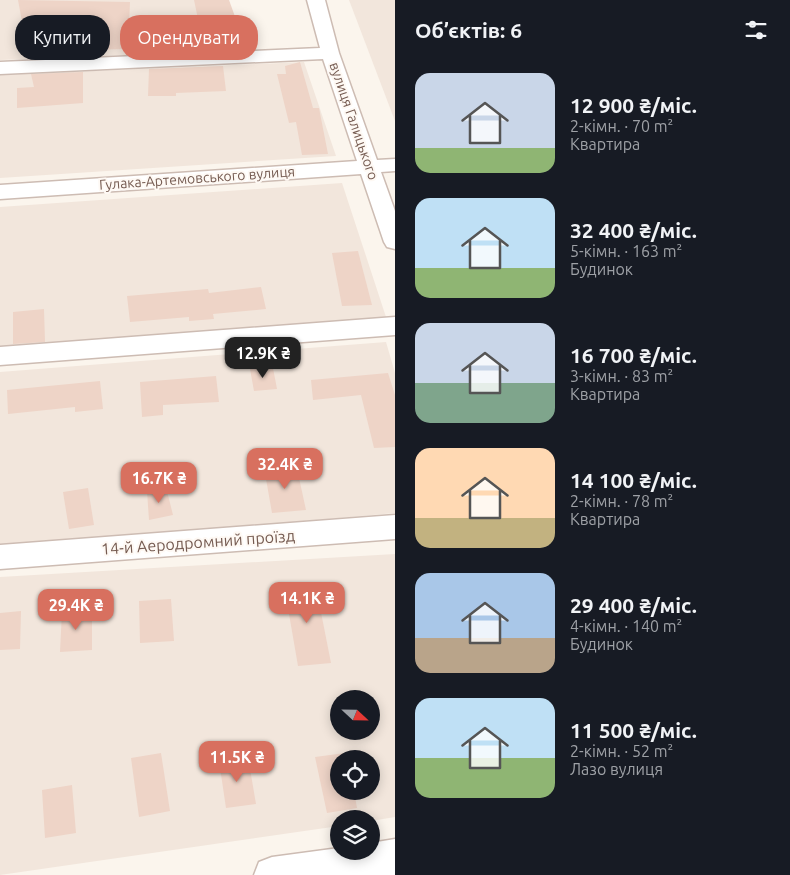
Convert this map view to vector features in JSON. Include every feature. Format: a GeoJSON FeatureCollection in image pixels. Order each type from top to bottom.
{"type":"FeatureCollection","features":[{"type":"Feature","properties":{"kind":"street","name":"вулиця Галицького"},"geometry":{"type":"LineString","coordinates":[[316,0],[330,52],[395,242]]}},
{"type":"Feature","properties":{"kind":"street"},"geometry":{"type":"LineString","coordinates":[[0,68],[330,52]]}},
{"type":"Feature","properties":{"kind":"street","name":"Гулака-Артемовського вулиця"},"geometry":{"type":"LineString","coordinates":[[0,192],[395,165]]}},
{"type":"Feature","properties":{"kind":"street"},"geometry":{"type":"LineString","coordinates":[[0,356],[395,326]]}},
{"type":"Feature","properties":{"kind":"street","name":"14-й Аеродромний проїзд"},"geometry":{"type":"LineString","coordinates":[[0,557],[395,527]]}},
{"type":"Feature","properties":{"kind":"street"},"geometry":{"type":"LineString","coordinates":[[272,875],[395,857]]}},
{"type":"Feature","properties":{"kind":"shaded area"},"geometry":{"type":"Polygon","coordinates":[[[0,0],[215,0],[218,15],[120,15],[120,55],[110,56],[110,15],[15,15],[15,59],[0,60],[0,0]]]}},
{"type":"Feature","properties":{"kind":"shaded area"},"geometry":{"type":"Polygon","coordinates":[[[349,0],[395,0],[395,121],[349,0]]]}},
{"type":"Feature","properties":{"kind":"shaded area"},"geometry":{"type":"Polygon","coordinates":[[[304,62],[336,156],[0,178],[0,75],[304,62]]]}},
{"type":"Feature","properties":{"kind":"shaded area"},"geometry":{"type":"Polygon","coordinates":[[[342,183],[386,317],[0,347],[0,207],[342,183]]]}},
{"type":"Feature","properties":{"kind":"shaded area"},"geometry":{"type":"Polygon","coordinates":[[[386,342],[395,373],[395,513],[0,548],[0,372],[386,342]]]}},
{"type":"Feature","properties":{"kind":"shaded area"},"geometry":{"type":"Polygon","coordinates":[[[395,554],[395,817],[380,820],[380,810],[330,810],[330,827],[0,875],[0,577],[395,554]]]}},
{"type":"Feature","properties":{"kind":"building"},"geometry":{"type":"Polygon","coordinates":[[[18,0],[130,2],[129,15],[120,15],[120,49],[110,49],[110,15],[21,15],[18,0]]]}},
{"type":"Feature","properties":{"kind":"building"},"geometry":{"type":"Polygon","coordinates":[[[194,0],[229,0],[234,15],[197,15],[194,0]]]}},
{"type":"Feature","properties":{"kind":"building"},"geometry":{"type":"Polygon","coordinates":[[[300,62],[313,108],[319,108],[328,154],[302,155],[296,122],[289,123],[277,74],[286,74],[285,66],[300,62]]]}},
{"type":"Feature","properties":{"kind":"building"},"geometry":{"type":"Polygon","coordinates":[[[223,66],[226,91],[176,93],[176,96],[148,96],[149,69],[223,66]]]}},
{"type":"Feature","properties":{"kind":"building"},"geometry":{"type":"Polygon","coordinates":[[[83,72],[83,103],[17,108],[17,88],[34,87],[31,74],[83,72]]]}},
{"type":"Feature","properties":{"kind":"building"},"geometry":{"type":"Polygon","coordinates":[[[358,251],[372,305],[342,306],[332,253],[358,251]]]}},
{"type":"Feature","properties":{"kind":"building"},"geometry":{"type":"Polygon","coordinates":[[[261,287],[266,309],[213,314],[214,319],[189,321],[189,317],[130,322],[127,296],[208,289],[209,293],[261,287]]]}},
{"type":"Feature","properties":{"kind":"building"},"geometry":{"type":"Polygon","coordinates":[[[44,309],[45,342],[13,344],[13,312],[44,309]]]}},
{"type":"Feature","properties":{"kind":"building"},"geometry":{"type":"Polygon","coordinates":[[[273,368],[277,389],[254,391],[250,369],[273,368]]]}},
{"type":"Feature","properties":{"kind":"building"},"geometry":{"type":"Polygon","coordinates":[[[388,373],[395,395],[395,447],[374,448],[361,395],[313,400],[311,380],[388,373]]]}},
{"type":"Feature","properties":{"kind":"building"},"geometry":{"type":"Polygon","coordinates":[[[216,376],[219,402],[163,405],[163,415],[142,417],[140,382],[216,376]]]}},
{"type":"Feature","properties":{"kind":"building"},"geometry":{"type":"Polygon","coordinates":[[[100,381],[103,409],[75,412],[75,407],[8,414],[7,390],[100,381]]]}},
{"type":"Feature","properties":{"kind":"building"},"geometry":{"type":"Polygon","coordinates":[[[296,464],[306,510],[272,513],[266,479],[273,479],[270,466],[296,464]]]}},
{"type":"Feature","properties":{"kind":"building"},"geometry":{"type":"Polygon","coordinates":[[[166,487],[173,515],[149,520],[147,491],[166,487]]]}},
{"type":"Feature","properties":{"kind":"building"},"geometry":{"type":"Polygon","coordinates":[[[88,488],[94,525],[69,529],[63,492],[88,488]]]}},
{"type":"Feature","properties":{"kind":"building"},"geometry":{"type":"Polygon","coordinates":[[[315,582],[331,663],[298,666],[284,585],[315,582]]]}},
{"type":"Feature","properties":{"kind":"building"},"geometry":{"type":"Polygon","coordinates":[[[171,599],[174,641],[140,643],[139,601],[171,599]]]}},
{"type":"Feature","properties":{"kind":"building"},"geometry":{"type":"Polygon","coordinates":[[[92,610],[92,650],[60,652],[62,611],[92,610]]]}},
{"type":"Feature","properties":{"kind":"building"},"geometry":{"type":"Polygon","coordinates":[[[21,611],[20,649],[0,650],[0,613],[21,611]]]}},
{"type":"Feature","properties":{"kind":"building"},"geometry":{"type":"Polygon","coordinates":[[[161,753],[170,811],[139,817],[131,758],[161,753]]]}},
{"type":"Feature","properties":{"kind":"building"},"geometry":{"type":"Polygon","coordinates":[[[330,755],[330,800],[356,800],[357,808],[330,810],[330,812],[327,813],[315,757],[330,755]]]}},
{"type":"Feature","properties":{"kind":"building"},"geometry":{"type":"Polygon","coordinates":[[[248,757],[256,804],[226,808],[219,761],[248,757]]]}},
{"type":"Feature","properties":{"kind":"building"},"geometry":{"type":"Polygon","coordinates":[[[72,785],[76,833],[45,838],[42,790],[72,785]]]}}]}
